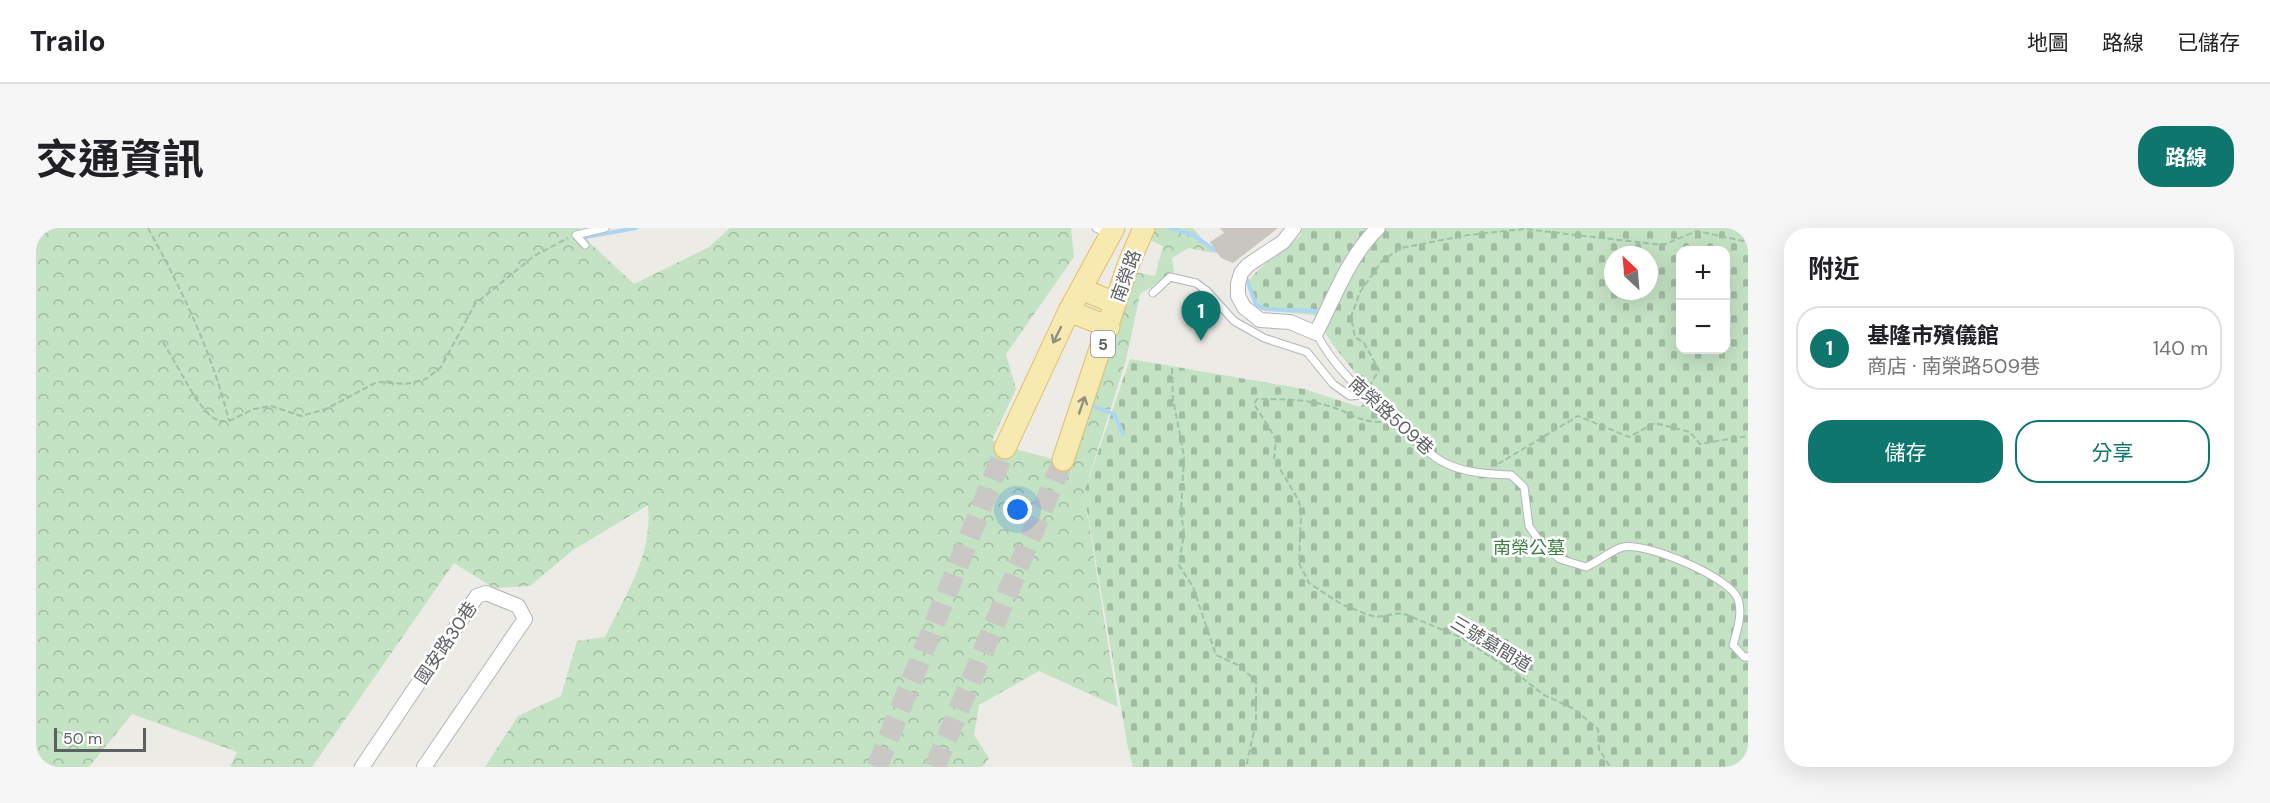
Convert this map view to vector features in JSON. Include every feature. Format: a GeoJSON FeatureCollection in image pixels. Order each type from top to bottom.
{"type":"FeatureCollection","features":[{"type":"Feature","properties":{"kind":"main road","name":"南榮路"},"geometry":{"type":"LineString","coordinates":[[1063,460],[1128,265],[1144,228]]}},
{"type":"Feature","properties":{"kind":"main road","name":"南榮路"},"geometry":{"type":"LineString","coordinates":[[1005,448],[1107,230]]}},
{"type":"Feature","properties":{"kind":"main road"},"geometry":{"type":"LineString","coordinates":[[1081,289],[1115,303]]}},
{"type":"Feature","properties":{"kind":"main road","name":"5"},"geometry":{"type":"LineString","coordinates":[[1070,311],[1109,327]]}},
{"type":"Feature","properties":{"kind":"street"},"geometry":{"type":"LineString","coordinates":[[1294,228],[1283,242],[1248,265],[1241,273],[1238,296],[1244,307],[1260,320],[1290,322],[1316,333],[1356,256],[1367,238],[1378,228]]}},
{"type":"Feature","properties":{"kind":"street","name":"國安路30巷"},"geometry":{"type":"LineString","coordinates":[[362,767],[477,596],[486,593],[518,606],[525,619],[424,767]]}},
{"type":"Feature","properties":{"kind":"lane"},"geometry":{"type":"LineString","coordinates":[[585,245],[579,235],[605,228]]}},
{"type":"Feature","properties":{"kind":"lane"},"geometry":{"type":"LineString","coordinates":[[1153,293],[1170,277],[1196,283],[1207,291],[1234,321],[1264,338],[1307,352],[1333,384],[1350,396],[1364,395]]}},
{"type":"Feature","properties":{"kind":"lane","name":"南榮路509巷"},"geometry":{"type":"LineString","coordinates":[[1316,333],[1328,356],[1364,395],[1446,464],[1483,473],[1511,474],[1524,487],[1529,526],[1542,545],[1560,559],[1586,567],[1623,547],[1657,550],[1728,586],[1738,597],[1740,613],[1733,645],[1744,657],[1748,657]]}},
{"type":"Feature","properties":{"kind":"path"},"geometry":{"type":"LineString","coordinates":[[148,228],[182,290],[221,386],[229,421]]}},
{"type":"Feature","properties":{"kind":"path"},"geometry":{"type":"LineString","coordinates":[[1364,395],[1379,370],[1364,343],[1355,337],[1351,317],[1360,292],[1371,276],[1382,261],[1401,248],[1468,235],[1524,230],[1663,245],[1697,231],[1748,242]]}},
{"type":"Feature","properties":{"kind":"path"},"geometry":{"type":"LineString","coordinates":[[163,342],[196,399],[210,416],[219,421],[229,421],[254,409],[271,406],[301,416],[326,409],[377,382],[406,384],[426,380],[441,367],[474,304],[534,256],[579,235]]}},
{"type":"Feature","properties":{"kind":"path"},"geometry":{"type":"LineString","coordinates":[[1172,368],[1173,399],[1184,456],[1181,512],[1184,533],[1179,565],[1193,586],[1216,655],[1238,665],[1256,681],[1256,722],[1246,767]]}},
{"type":"Feature","properties":{"kind":"path","name":"三號墓間道"},"geometry":{"type":"LineString","coordinates":[[1395,422],[1366,422],[1334,407],[1298,399],[1257,399],[1254,404],[1276,440],[1274,459],[1299,501],[1301,516],[1299,563],[1309,583],[1341,604],[1366,614],[1376,617],[1402,613],[1460,637],[1517,674],[1544,695],[1574,709],[1598,729],[1599,749],[1610,767]]}},
{"type":"Feature","properties":{"kind":"path"},"geometry":{"type":"LineString","coordinates":[[1483,473],[1578,416],[1629,437],[1655,423],[1690,432],[1700,444],[1748,436]]}},
{"type":"Feature","properties":{"kind":"green space"},"geometry":{"type":"Polygon","coordinates":[[[36,228],[579,228],[590,243],[634,284],[709,247],[730,228],[1071,228],[1074,257],[1006,354],[1016,389],[992,440],[1019,450],[1072,464],[1134,272],[1155,276],[1163,246],[1148,239],[1153,228],[1193,228],[1214,253],[1188,248],[1172,258],[1174,272],[1140,294],[1126,360],[1084,493],[1118,707],[1039,671],[979,705],[974,735],[989,758],[982,767],[485,767],[518,716],[561,696],[577,641],[605,637],[642,557],[648,523],[648,505],[573,550],[530,586],[494,588],[454,563],[312,767],[230,767],[237,752],[132,714],[89,767],[36,767],[36,228]]]}},
{"type":"Feature","properties":{"kind":"green space","name":"南榮公墓"},"geometry":{"type":"Polygon","coordinates":[[[1303,228],[1748,228],[1748,767],[1133,767],[1084,493],[1130,359],[1304,389],[1360,407],[1372,394],[1333,345],[1314,315],[1260,310],[1248,282],[1258,270],[1300,236],[1303,228]]]}},
{"type":"Feature","properties":{"kind":"building"},"geometry":{"type":"Polygon","coordinates":[[[1220,228],[1278,228],[1233,263],[1221,258],[1210,242],[1224,233],[1220,228]]]}},
{"type":"Feature","properties":{"kind":"waterway"},"geometry":{"type":"LineString","coordinates":[[586,237],[636,228]]}},
{"type":"Feature","properties":{"kind":"waterway"},"geometry":{"type":"LineString","coordinates":[[1170,228],[1193,235],[1216,251]]}},
{"type":"Feature","properties":{"kind":"waterway"},"geometry":{"type":"LineString","coordinates":[[1247,280],[1256,305],[1266,309],[1316,311]]}},
{"type":"Feature","properties":{"kind":"waterway"},"geometry":{"type":"LineString","coordinates":[[1090,405],[1114,414],[1123,434]]}},
{"type":"Feature","properties":{"kind":"tunnel"},"geometry":{"type":"LineString","coordinates":[[877,767],[1005,448]]}},
{"type":"Feature","properties":{"kind":"tunnel"},"geometry":{"type":"LineString","coordinates":[[935,767],[1063,460]]}},
{"type":"Feature","properties":{"kind":"place","name":"基隆市殯儀館"},"geometry":{"type":"Point","coordinates":[1201,341]}}]}
